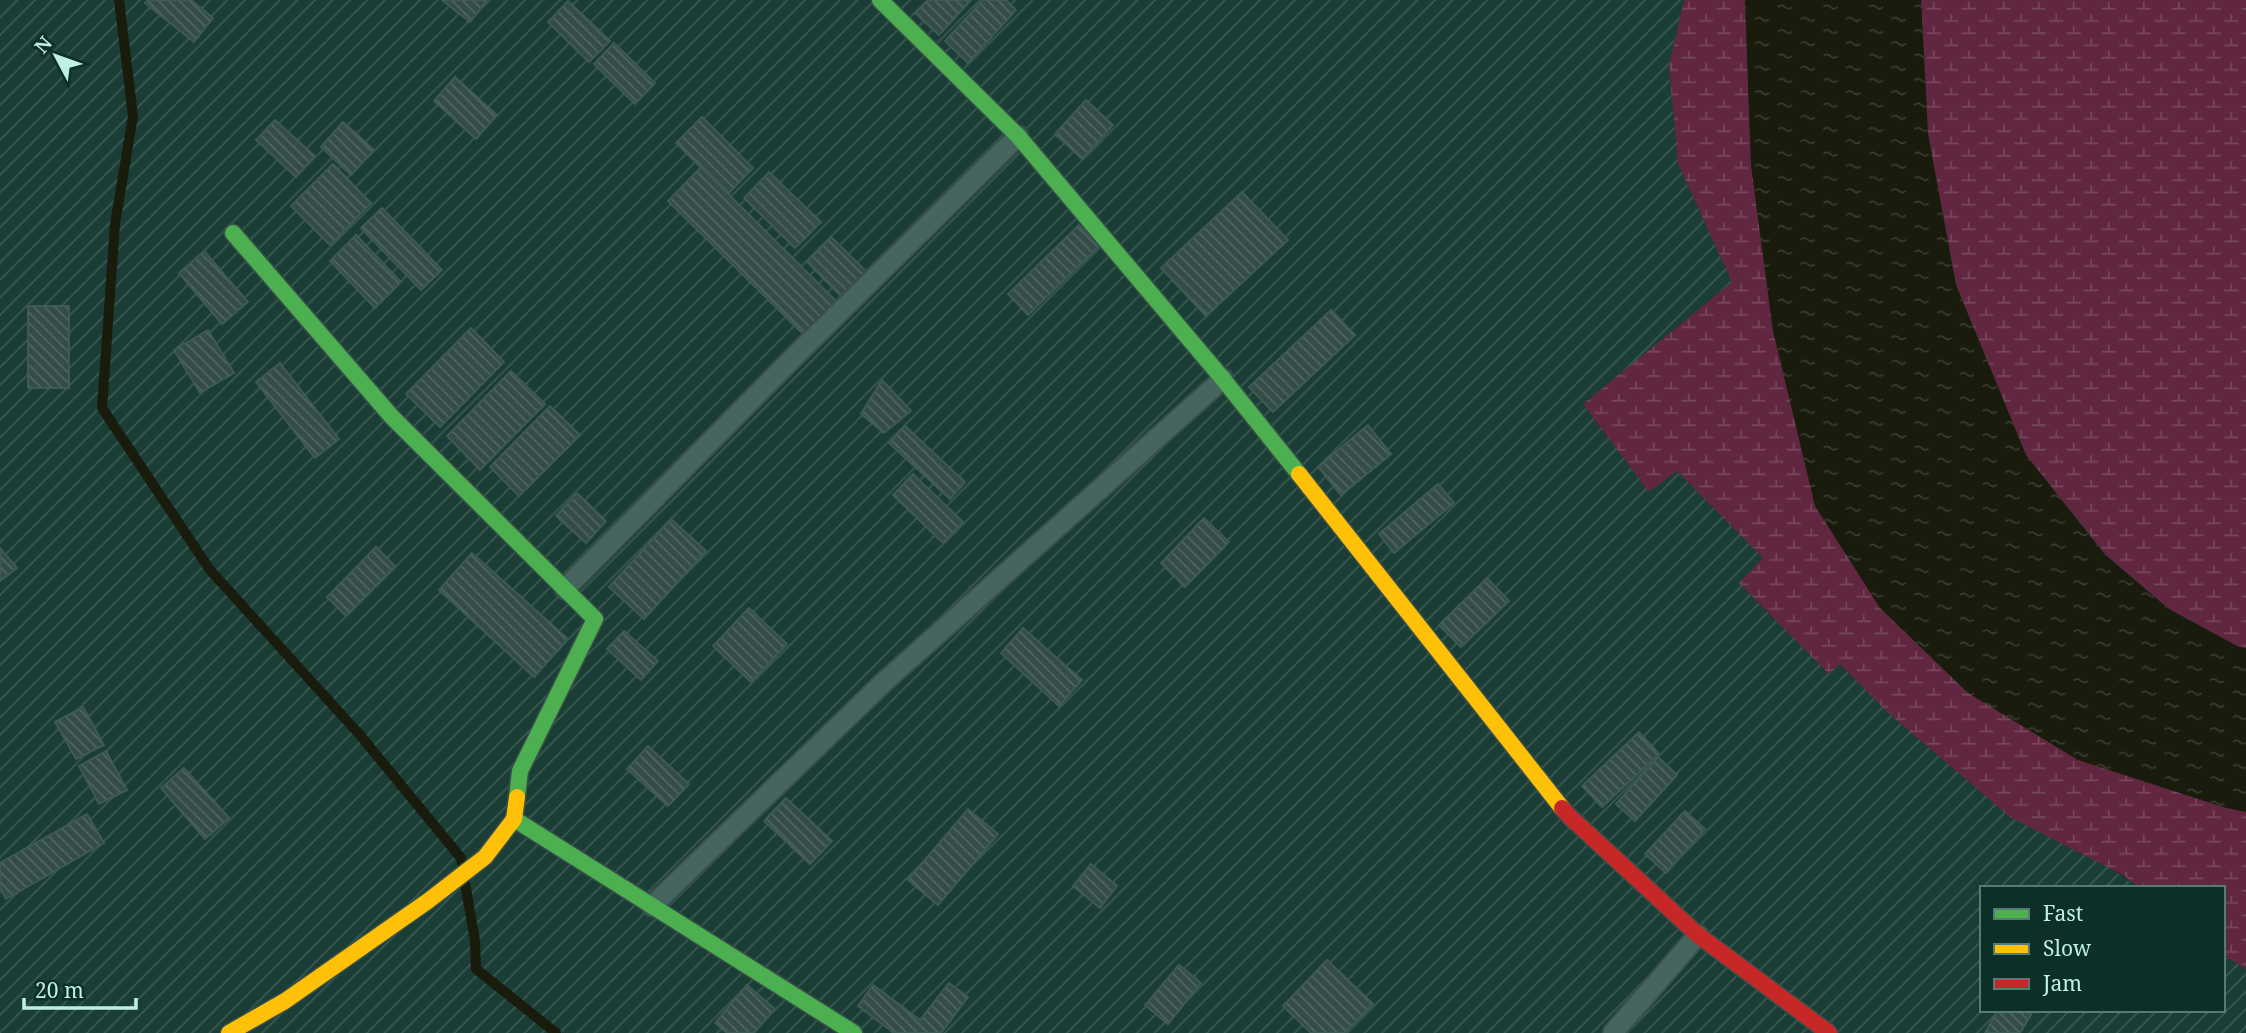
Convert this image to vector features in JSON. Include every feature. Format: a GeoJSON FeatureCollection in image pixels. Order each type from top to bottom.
{"type":"FeatureCollection","features":[{"type":"Feature","properties":{"kind":"street"},"geometry":{"type":"LineString","coordinates":[[880,0],[1018,136],[1223,379],[1569,816],[1698,935],[1829,1033]]}},
{"type":"Feature","properties":{"kind":"street"},"geometry":{"type":"LineString","coordinates":[[229,1033],[285,1001],[428,901],[485,856],[514,819],[520,771],[595,619],[392,417],[233,233]]}},
{"type":"Feature","properties":{"kind":"street"},"geometry":{"type":"LineString","coordinates":[[514,819],[854,1033]]}},
{"type":"Feature","properties":{"kind":"lane"},"geometry":{"type":"LineString","coordinates":[[565,589],[787,364],[1018,136]]}},
{"type":"Feature","properties":{"kind":"lane"},"geometry":{"type":"LineString","coordinates":[[652,906],[884,682],[1223,379]]}},
{"type":"Feature","properties":{"kind":"lane"},"geometry":{"type":"LineString","coordinates":[[1613,1033],[1698,935]]}},
{"type":"Feature","properties":{"kind":"shaded area"},"geometry":{"type":"Polygon","coordinates":[[[0,0],[1684,0],[1669,66],[1678,164],[1732,282],[1583,404],[1649,491],[1677,471],[1764,559],[1739,583],[1829,673],[1840,663],[1887,712],[2136,886],[1980,886],[1980,1012],[2225,1012],[2225,956],[2246,969],[2246,1033],[0,1033],[0,0]]]}},
{"type":"Feature","properties":{"kind":"green space"},"geometry":{"type":"Polygon","coordinates":[[[1684,0],[1745,0],[1751,165],[1773,331],[2223,807],[2246,812],[2246,969],[2225,956],[2225,886],[2137,886],[2123,875],[2010,817],[1887,712],[1840,664],[1829,674],[1739,583],[1763,558],[1677,471],[1649,492],[1583,404],[1732,282],[1678,164],[1669,66],[1684,0]]]}},
{"type":"Feature","properties":{"kind":"green space"},"geometry":{"type":"Polygon","coordinates":[[[1921,0],[2246,0],[2246,648],[2239,647],[2169,609],[2105,554],[2026,455],[1956,285],[1928,134],[1921,0]]]}},
{"type":"Feature","properties":{"kind":"water"},"geometry":{"type":"Polygon","coordinates":[[[1745,0],[1921,0],[1928,134],[1956,285],[2026,455],[2105,555],[2169,609],[2239,647],[2246,648],[2246,812],[2078,760],[1968,693],[1880,608],[1815,506],[1773,331],[1751,165],[1745,0]]]}},
{"type":"Feature","properties":{"kind":"building"},"geometry":{"type":"Polygon","coordinates":[[[148,0],[191,0],[213,18],[194,42],[145,3],[148,0]]]}},
{"type":"Feature","properties":{"kind":"building"},"geometry":{"type":"Polygon","coordinates":[[[442,0],[487,0],[470,22],[442,0]]]}},
{"type":"Feature","properties":{"kind":"building"},"geometry":{"type":"Polygon","coordinates":[[[928,0],[971,0],[939,35],[915,13],[928,0]]]}},
{"type":"Feature","properties":{"kind":"building"},"geometry":{"type":"Polygon","coordinates":[[[983,0],[1006,0],[1016,10],[968,63],[945,41],[983,0]]]}},
{"type":"Feature","properties":{"kind":"building"},"geometry":{"type":"Polygon","coordinates":[[[568,1],[610,41],[589,62],[548,22],[568,1]]]}},
{"type":"Feature","properties":{"kind":"building"},"geometry":{"type":"Polygon","coordinates":[[[614,43],[655,83],[635,104],[594,64],[614,43]]]}},
{"type":"Feature","properties":{"kind":"building"},"geometry":{"type":"Polygon","coordinates":[[[455,77],[497,115],[476,139],[434,101],[455,77]]]}},
{"type":"Feature","properties":{"kind":"building"},"geometry":{"type":"Polygon","coordinates":[[[1086,100],[1113,125],[1082,159],[1055,134],[1086,100]]]}},
{"type":"Feature","properties":{"kind":"building"},"geometry":{"type":"Polygon","coordinates":[[[702,117],[753,168],[728,194],[676,143],[702,117]]]}},
{"type":"Feature","properties":{"kind":"building"},"geometry":{"type":"Polygon","coordinates":[[[275,120],[315,156],[296,177],[256,140],[275,120]]]}},
{"type":"Feature","properties":{"kind":"building"},"geometry":{"type":"Polygon","coordinates":[[[343,122],[374,150],[351,175],[321,147],[343,122]]]}},
{"type":"Feature","properties":{"kind":"building"},"geometry":{"type":"Polygon","coordinates":[[[333,164],[371,203],[330,245],[291,206],[333,164]]]}},
{"type":"Feature","properties":{"kind":"building"},"geometry":{"type":"Polygon","coordinates":[[[701,167],[836,301],[803,334],[668,201],[701,167]]]}},
{"type":"Feature","properties":{"kind":"building"},"geometry":{"type":"Polygon","coordinates":[[[769,172],[821,222],[795,248],[744,198],[769,172]]]}},
{"type":"Feature","properties":{"kind":"building"},"geometry":{"type":"Polygon","coordinates":[[[1242,192],[1288,240],[1206,316],[1161,268],[1242,192]]]}},
{"type":"Feature","properties":{"kind":"building"},"geometry":{"type":"Polygon","coordinates":[[[382,208],[442,270],[421,290],[361,228],[382,208]]]}},
{"type":"Feature","properties":{"kind":"building"},"geometry":{"type":"Polygon","coordinates":[[[1079,225],[1099,246],[1028,315],[1008,294],[1079,225]]]}},
{"type":"Feature","properties":{"kind":"building"},"geometry":{"type":"Polygon","coordinates":[[[356,235],[401,282],[375,308],[330,261],[356,235]]]}},
{"type":"Feature","properties":{"kind":"building"},"geometry":{"type":"Polygon","coordinates":[[[831,237],[870,275],[845,300],[807,262],[831,237]]]}},
{"type":"Feature","properties":{"kind":"building"},"geometry":{"type":"Polygon","coordinates":[[[204,251],[248,302],[222,324],[179,273],[204,251]]]}},
{"type":"Feature","properties":{"kind":"building"},"geometry":{"type":"Polygon","coordinates":[[[28,306],[69,306],[69,388],[28,388],[28,306]]]}},
{"type":"Feature","properties":{"kind":"building"},"geometry":{"type":"Polygon","coordinates":[[[1331,310],[1355,335],[1273,412],[1249,387],[1331,310]]]}},
{"type":"Feature","properties":{"kind":"building"},"geometry":{"type":"Polygon","coordinates":[[[471,328],[504,362],[440,427],[406,394],[471,328]]]}},
{"type":"Feature","properties":{"kind":"building"},"geometry":{"type":"Polygon","coordinates":[[[208,330],[234,373],[200,393],[174,350],[208,330]]]}},
{"type":"Feature","properties":{"kind":"building"},"geometry":{"type":"Polygon","coordinates":[[[280,363],[339,439],[315,458],[256,382],[280,363]]]}},
{"type":"Feature","properties":{"kind":"building"},"geometry":{"type":"Polygon","coordinates":[[[511,371],[545,404],[480,470],[447,436],[511,371]]]}},
{"type":"Feature","properties":{"kind":"building"},"geometry":{"type":"Polygon","coordinates":[[[882,380],[911,411],[884,433],[861,414],[882,380]]]}},
{"type":"Feature","properties":{"kind":"building"},"geometry":{"type":"Polygon","coordinates":[[[550,406],[580,435],[519,496],[490,467],[550,406]]]}},
{"type":"Feature","properties":{"kind":"building"},"geometry":{"type":"Polygon","coordinates":[[[1368,425],[1391,454],[1341,495],[1318,467],[1368,425]]]}},
{"type":"Feature","properties":{"kind":"building"},"geometry":{"type":"Polygon","coordinates":[[[905,426],[965,482],[950,499],[889,443],[905,426]]]}},
{"type":"Feature","properties":{"kind":"building"},"geometry":{"type":"Polygon","coordinates":[[[913,474],[963,522],[943,543],[893,495],[913,474]]]}},
{"type":"Feature","properties":{"kind":"building"},"geometry":{"type":"Polygon","coordinates":[[[1438,484],[1454,503],[1394,553],[1379,534],[1438,484]]]}},
{"type":"Feature","properties":{"kind":"building"},"geometry":{"type":"Polygon","coordinates":[[[577,493],[606,521],[586,543],[556,516],[577,493]]]}},
{"type":"Feature","properties":{"kind":"building"},"geometry":{"type":"Polygon","coordinates":[[[1204,518],[1229,542],[1185,587],[1161,563],[1204,518]]]}},
{"type":"Feature","properties":{"kind":"building"},"geometry":{"type":"Polygon","coordinates":[[[671,519],[706,551],[644,619],[609,587],[671,519]]]}},
{"type":"Feature","properties":{"kind":"building"},"geometry":{"type":"Polygon","coordinates":[[[376,547],[395,566],[346,616],[327,597],[376,547]]]}},
{"type":"Feature","properties":{"kind":"building"},"geometry":{"type":"Polygon","coordinates":[[[0,548],[17,568],[0,581],[0,548]]]}},
{"type":"Feature","properties":{"kind":"building"},"geometry":{"type":"Polygon","coordinates":[[[472,553],[568,639],[534,677],[439,590],[472,553]]]}},
{"type":"Feature","properties":{"kind":"building"},"geometry":{"type":"Polygon","coordinates":[[[1487,578],[1509,601],[1461,647],[1439,625],[1487,578]]]}},
{"type":"Feature","properties":{"kind":"building"},"geometry":{"type":"Polygon","coordinates":[[[749,608],[787,644],[751,682],[713,646],[749,608]]]}},
{"type":"Feature","properties":{"kind":"building"},"geometry":{"type":"Polygon","coordinates":[[[1023,628],[1082,680],[1059,706],[1001,653],[1023,628]]]}},
{"type":"Feature","properties":{"kind":"building"},"geometry":{"type":"Polygon","coordinates":[[[624,631],[658,661],[641,680],[607,649],[624,631]]]}},
{"type":"Feature","properties":{"kind":"building"},"geometry":{"type":"Polygon","coordinates":[[[83,707],[104,745],[76,759],[55,722],[83,707]]]}},
{"type":"Feature","properties":{"kind":"building"},"geometry":{"type":"Polygon","coordinates":[[[1639,732],[1659,754],[1602,807],[1582,786],[1639,732]]]}},
{"type":"Feature","properties":{"kind":"building"},"geometry":{"type":"Polygon","coordinates":[[[648,746],[689,784],[668,806],[627,769],[648,746]]]}},
{"type":"Feature","properties":{"kind":"building"},"geometry":{"type":"Polygon","coordinates":[[[106,751],[127,790],[99,804],[79,766],[106,751]]]}},
{"type":"Feature","properties":{"kind":"building"},"geometry":{"type":"Polygon","coordinates":[[[1658,757],[1677,775],[1635,821],[1616,804],[1658,757]]]}},
{"type":"Feature","properties":{"kind":"building"},"geometry":{"type":"Polygon","coordinates":[[[184,768],[229,818],[205,839],[161,788],[184,768]]]}},
{"type":"Feature","properties":{"kind":"building"},"geometry":{"type":"Polygon","coordinates":[[[786,798],[832,841],[810,864],[764,821],[786,798]]]}},
{"type":"Feature","properties":{"kind":"building"},"geometry":{"type":"Polygon","coordinates":[[[968,809],[998,834],[938,905],[908,880],[968,809]]]}},
{"type":"Feature","properties":{"kind":"building"},"geometry":{"type":"Polygon","coordinates":[[[1685,811],[1705,829],[1666,873],[1645,854],[1685,811]]]}},
{"type":"Feature","properties":{"kind":"building"},"geometry":{"type":"Polygon","coordinates":[[[87,814],[104,843],[6,899],[0,888],[0,863],[87,814]]]}},
{"type":"Feature","properties":{"kind":"building"},"geometry":{"type":"Polygon","coordinates":[[[1091,864],[1117,886],[1100,908],[1073,886],[1091,864]]]}},
{"type":"Feature","properties":{"kind":"building"},"geometry":{"type":"Polygon","coordinates":[[[1327,960],[1373,1004],[1344,1033],[1311,1033],[1283,1006],[1327,960]]]}},
{"type":"Feature","properties":{"kind":"building"},"geometry":{"type":"Polygon","coordinates":[[[1179,965],[1201,983],[1168,1024],[1145,1005],[1179,965]]]}},
{"type":"Feature","properties":{"kind":"building"},"geometry":{"type":"Polygon","coordinates":[[[949,983],[968,997],[941,1033],[894,1033],[858,1006],[873,985],[920,1020],[949,983]]]}},
{"type":"Feature","properties":{"kind":"building"},"geometry":{"type":"Polygon","coordinates":[[[747,985],[775,1009],[754,1033],[727,1033],[715,1023],[747,985]]]}},
{"type":"Feature","properties":{"kind":"building"},"geometry":{"type":"Polygon","coordinates":[[[1997,1012],[2026,1012],[2031,1015],[2020,1033],[1985,1033],[1997,1012]]]}},
{"type":"Feature","properties":{"kind":"waterway"},"geometry":{"type":"LineString","coordinates":[[119,0],[133,116],[115,224],[102,408],[210,570],[360,735],[461,858],[462,864]]}},
{"type":"Feature","properties":{"kind":"waterway"},"geometry":{"type":"LineString","coordinates":[[465,883],[475,941],[476,969],[556,1033]]}},
{"type":"Feature","properties":{"kind":"traffic: fast"},"geometry":{"type":"LineString","coordinates":[[880,0],[1018,136],[1223,379],[1299,474]]}},
{"type":"Feature","properties":{"kind":"traffic: fast"},"geometry":{"type":"LineString","coordinates":[[233,233],[392,417],[595,619],[520,771],[517,797]]}},
{"type":"Feature","properties":{"kind":"traffic: fast"},"geometry":{"type":"LineString","coordinates":[[514,819],[854,1033]]}},
{"type":"Feature","properties":{"kind":"traffic: slow"},"geometry":{"type":"LineString","coordinates":[[1299,474],[1562,808]]}},
{"type":"Feature","properties":{"kind":"traffic: slow"},"geometry":{"type":"LineString","coordinates":[[229,1033],[285,1001],[428,901],[485,857],[514,819],[517,797]]}},
{"type":"Feature","properties":{"kind":"traffic: jam"},"geometry":{"type":"LineString","coordinates":[[1562,808],[1698,935],[1829,1033]]}}]}
